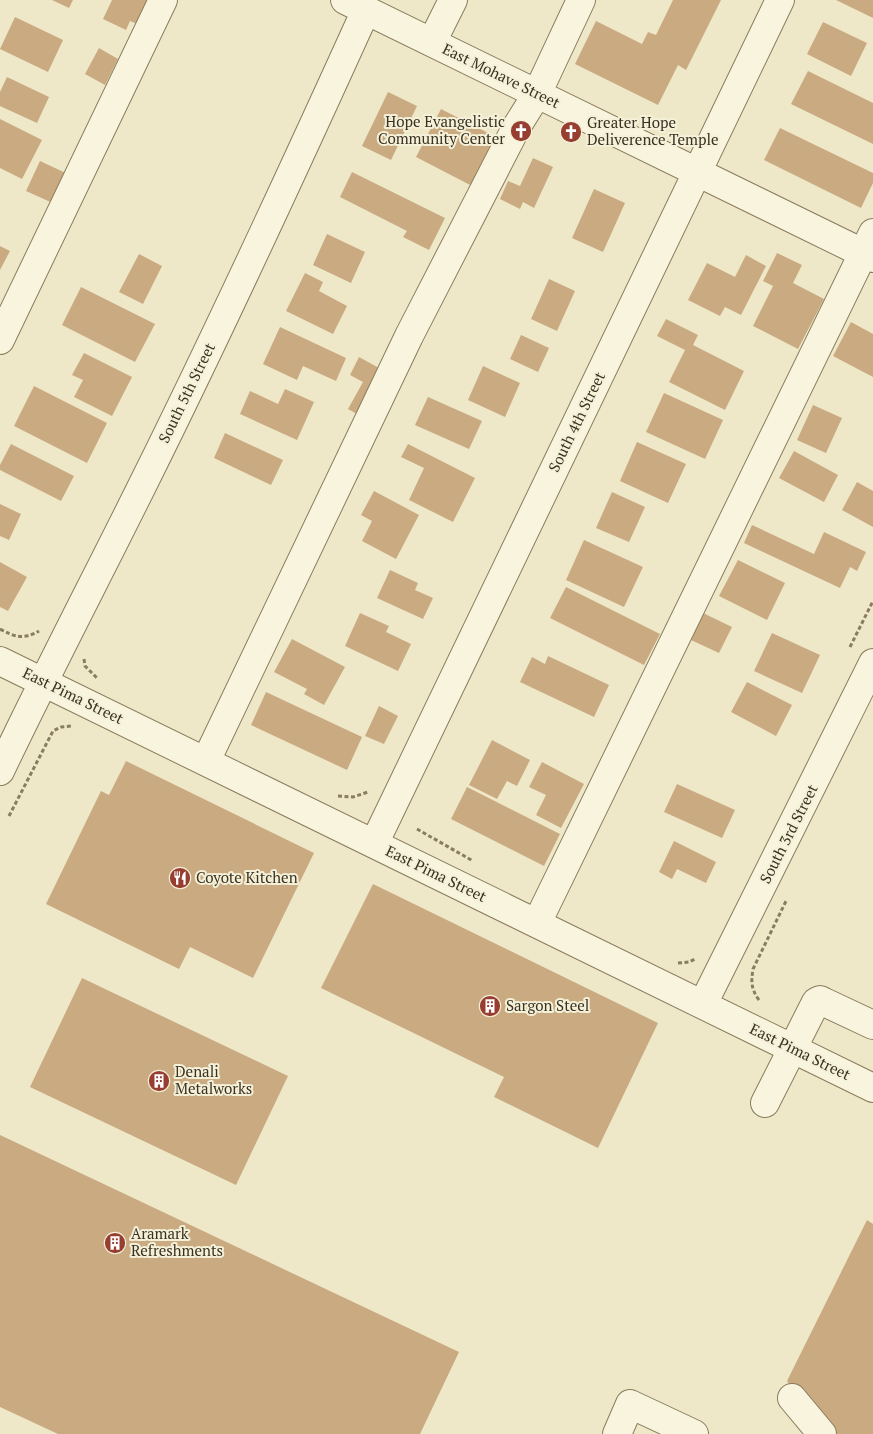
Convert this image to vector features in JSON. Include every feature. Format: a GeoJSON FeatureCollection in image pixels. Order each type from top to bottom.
{"type":"FeatureCollection","features":[{"type":"Feature","properties":{"kind":"street"},"geometry":{"type":"LineString","coordinates":[[0,340],[163,0]]}},
{"type":"Feature","properties":{"kind":"street"},"geometry":{"type":"LineString","coordinates":[[432,42],[453,0]]}},
{"type":"Feature","properties":{"kind":"street"},"geometry":{"type":"LineString","coordinates":[[206,761],[409,336],[517,126],[537,94],[581,0]]}},
{"type":"Feature","properties":{"kind":"street","name":"South 4th Street"},"geometry":{"type":"LineString","coordinates":[[374,844],[780,0]]}},
{"type":"Feature","properties":{"kind":"street","name":"East Mohave Street"},"geometry":{"type":"LineString","coordinates":[[355,5],[697,171],[870,248]]}},
{"type":"Feature","properties":{"kind":"street","name":"South 5th Street"},"geometry":{"type":"LineString","coordinates":[[0,771],[42,681],[144,482],[276,206],[355,5]]}},
{"type":"Feature","properties":{"kind":"street"},"geometry":{"type":"LineString","coordinates":[[537,923],[870,248]]}},
{"type":"Feature","properties":{"kind":"street","name":"East Pima Street"},"geometry":{"type":"LineString","coordinates":[[0,661],[792,1048],[869,1077]]}},
{"type":"Feature","properties":{"kind":"street","name":"South 3rd Street"},"geometry":{"type":"LineString","coordinates":[[704,1004],[873,663]]}},
{"type":"Feature","properties":{"kind":"street"},"geometry":{"type":"LineString","coordinates":[[765,1103],[816,1002],[820,1000],[873,1025]]}},
{"type":"Feature","properties":{"kind":"street"},"geometry":{"type":"LineString","coordinates":[[792,1398],[822,1434]]}},
{"type":"Feature","properties":{"kind":"street"},"geometry":{"type":"LineString","coordinates":[[617,1434],[630,1404],[694,1434]]}},
{"type":"Feature","properties":{"kind":"path"},"geometry":{"type":"LineString","coordinates":[[850,648],[873,601]]}},
{"type":"Feature","properties":{"kind":"path"},"geometry":{"type":"LineString","coordinates":[[0,629],[16,637],[33,634],[41,629]]}},
{"type":"Feature","properties":{"kind":"path"},"geometry":{"type":"LineString","coordinates":[[83,654],[85,666],[100,680]]}},
{"type":"Feature","properties":{"kind":"path"},"geometry":{"type":"LineString","coordinates":[[9,816],[53,731],[61,727],[80,727]]}},
{"type":"Feature","properties":{"kind":"path"},"geometry":{"type":"LineString","coordinates":[[332,793],[353,797],[373,790]]}},
{"type":"Feature","properties":{"kind":"path"},"geometry":{"type":"LineString","coordinates":[[360,796],[363,801]]}},
{"type":"Feature","properties":{"kind":"path"},"geometry":{"type":"LineString","coordinates":[[417,828],[477,863]]}},
{"type":"Feature","properties":{"kind":"path"},"geometry":{"type":"LineString","coordinates":[[759,1000],[752,991],[750,984],[753,969],[788,898]]}},
{"type":"Feature","properties":{"kind":"path"},"geometry":{"type":"LineString","coordinates":[[672,960],[679,963],[689,962],[701,956]]}},
{"type":"Feature","properties":{"kind":"building"},"geometry":{"type":"Polygon","coordinates":[[[52,0],[73,0],[69,8],[52,0]]]}},
{"type":"Feature","properties":{"kind":"building"},"geometry":{"type":"Polygon","coordinates":[[[112,0],[153,0],[144,27],[130,21],[126,30],[103,19],[112,0]]]}},
{"type":"Feature","properties":{"kind":"building"},"geometry":{"type":"Polygon","coordinates":[[[673,0],[721,0],[686,70],[678,65],[658,105],[575,64],[596,21],[642,44],[648,32],[656,35],[673,0]]]}},
{"type":"Feature","properties":{"kind":"building"},"geometry":{"type":"Polygon","coordinates":[[[836,0],[873,0],[873,18],[836,0]]]}},
{"type":"Feature","properties":{"kind":"building"},"geometry":{"type":"Polygon","coordinates":[[[15,17],[63,40],[48,72],[0,49],[15,17]]]}},
{"type":"Feature","properties":{"kind":"building"},"geometry":{"type":"Polygon","coordinates":[[[823,22],[867,43],[851,76],[807,54],[823,22]]]}},
{"type":"Feature","properties":{"kind":"building"},"geometry":{"type":"Polygon","coordinates":[[[99,48],[118,59],[105,85],[85,74],[99,48]]]}},
{"type":"Feature","properties":{"kind":"building"},"geometry":{"type":"Polygon","coordinates":[[[808,71],[873,103],[873,144],[791,104],[808,71]]]}},
{"type":"Feature","properties":{"kind":"building"},"geometry":{"type":"Polygon","coordinates":[[[7,77],[49,97],[37,123],[0,106],[0,92],[7,77]]]}},
{"type":"Feature","properties":{"kind":"building"},"geometry":{"type":"Polygon","coordinates":[[[388,92],[417,106],[391,160],[362,146],[388,92]]]}},
{"type":"Feature","properties":{"kind":"building"},"geometry":{"type":"Polygon","coordinates":[[[441,109],[498,138],[474,187],[416,157],[441,109]]]}},
{"type":"Feature","properties":{"kind":"building"},"geometry":{"type":"Polygon","coordinates":[[[0,119],[42,140],[22,179],[0,168],[0,119]]]}},
{"type":"Feature","properties":{"kind":"building"},"geometry":{"type":"Polygon","coordinates":[[[780,128],[873,173],[873,183],[861,208],[764,160],[780,128]]]}},
{"type":"Feature","properties":{"kind":"building"},"geometry":{"type":"Polygon","coordinates":[[[533,158],[553,167],[534,208],[523,202],[520,209],[500,199],[508,181],[520,186],[533,158]]]}},
{"type":"Feature","properties":{"kind":"building"},"geometry":{"type":"Polygon","coordinates":[[[40,161],[70,175],[57,205],[26,191],[40,161]]]}},
{"type":"Feature","properties":{"kind":"building"},"geometry":{"type":"Polygon","coordinates":[[[352,172],[445,218],[429,250],[403,237],[407,231],[340,197],[352,172]]]}},
{"type":"Feature","properties":{"kind":"building"},"geometry":{"type":"Polygon","coordinates":[[[594,189],[625,203],[603,252],[572,238],[594,189]]]}},
{"type":"Feature","properties":{"kind":"building"},"geometry":{"type":"Polygon","coordinates":[[[327,234],[365,252],[351,283],[313,265],[327,234]]]}},
{"type":"Feature","properties":{"kind":"building"},"geometry":{"type":"Polygon","coordinates":[[[0,246],[10,251],[0,270],[0,246]]]}},
{"type":"Feature","properties":{"kind":"building"},"geometry":{"type":"Polygon","coordinates":[[[777,253],[802,265],[793,283],[824,299],[798,349],[753,326],[773,286],[763,281],[777,253]]]}},
{"type":"Feature","properties":{"kind":"building"},"geometry":{"type":"Polygon","coordinates":[[[139,254],[162,266],[143,304],[119,292],[139,254]]]}},
{"type":"Feature","properties":{"kind":"building"},"geometry":{"type":"Polygon","coordinates":[[[746,255],[766,266],[741,315],[725,307],[720,316],[688,300],[707,263],[735,277],[746,255]]]}},
{"type":"Feature","properties":{"kind":"building"},"geometry":{"type":"Polygon","coordinates":[[[305,273],[323,282],[319,291],[347,306],[333,334],[286,311],[305,273]]]}},
{"type":"Feature","properties":{"kind":"building"},"geometry":{"type":"Polygon","coordinates":[[[549,279],[575,291],[557,331],[531,319],[549,279]]]}},
{"type":"Feature","properties":{"kind":"building"},"geometry":{"type":"Polygon","coordinates":[[[81,287],[155,324],[135,362],[62,325],[81,287]]]}},
{"type":"Feature","properties":{"kind":"building"},"geometry":{"type":"Polygon","coordinates":[[[666,319],[698,335],[693,345],[744,371],[725,410],[669,382],[685,350],[657,336],[666,319]]]}},
{"type":"Feature","properties":{"kind":"building"},"geometry":{"type":"Polygon","coordinates":[[[851,322],[873,334],[873,377],[833,356],[851,322]]]}},
{"type":"Feature","properties":{"kind":"building"},"geometry":{"type":"Polygon","coordinates":[[[280,327],[346,358],[336,381],[303,366],[297,380],[263,364],[280,327]]]}},
{"type":"Feature","properties":{"kind":"building"},"geometry":{"type":"Polygon","coordinates":[[[521,335],[549,348],[538,372],[510,359],[521,335]]]}},
{"type":"Feature","properties":{"kind":"building"},"geometry":{"type":"Polygon","coordinates":[[[84,353],[132,377],[112,416],[74,397],[83,380],[72,375],[84,353]]]}},
{"type":"Feature","properties":{"kind":"building"},"geometry":{"type":"Polygon","coordinates":[[[359,357],[388,373],[364,418],[348,409],[363,382],[350,375],[359,357]]]}},
{"type":"Feature","properties":{"kind":"building"},"geometry":{"type":"Polygon","coordinates":[[[483,366],[520,383],[505,417],[468,400],[483,366]]]}},
{"type":"Feature","properties":{"kind":"building"},"geometry":{"type":"Polygon","coordinates":[[[34,386],[107,423],[87,463],[14,426],[34,386]]]}},
{"type":"Feature","properties":{"kind":"building"},"geometry":{"type":"Polygon","coordinates":[[[285,389],[314,402],[297,440],[240,414],[250,391],[278,404],[285,389]]]}},
{"type":"Feature","properties":{"kind":"building"},"geometry":{"type":"Polygon","coordinates":[[[664,393],[723,420],[705,459],[646,432],[664,393]]]}},
{"type":"Feature","properties":{"kind":"building"},"geometry":{"type":"Polygon","coordinates":[[[428,397],[482,421],[469,449],[415,425],[428,397]]]}},
{"type":"Feature","properties":{"kind":"building"},"geometry":{"type":"Polygon","coordinates":[[[813,405],[842,418],[826,453],[797,440],[813,405]]]}},
{"type":"Feature","properties":{"kind":"building"},"geometry":{"type":"Polygon","coordinates":[[[225,433],[283,460],[271,485],[214,458],[225,433]]]}},
{"type":"Feature","properties":{"kind":"building"},"geometry":{"type":"Polygon","coordinates":[[[637,442],[686,464],[668,503],[620,481],[637,442]]]}},
{"type":"Feature","properties":{"kind":"building"},"geometry":{"type":"Polygon","coordinates":[[[11,444],[74,476],[61,501],[0,470],[0,465],[11,444]]]}},
{"type":"Feature","properties":{"kind":"building"},"geometry":{"type":"Polygon","coordinates":[[[408,444],[475,478],[453,522],[409,500],[424,468],[401,457],[408,444]]]}},
{"type":"Feature","properties":{"kind":"building"},"geometry":{"type":"Polygon","coordinates":[[[794,451],[838,475],[824,502],[779,478],[794,451]]]}},
{"type":"Feature","properties":{"kind":"building"},"geometry":{"type":"Polygon","coordinates":[[[857,482],[873,491],[873,527],[842,510],[857,482]]]}},
{"type":"Feature","properties":{"kind":"building"},"geometry":{"type":"Polygon","coordinates":[[[374,491],[419,515],[396,559],[362,541],[372,521],[361,515],[374,491]]]}},
{"type":"Feature","properties":{"kind":"building"},"geometry":{"type":"Polygon","coordinates":[[[612,492],[645,507],[629,542],[596,528],[612,492]]]}},
{"type":"Feature","properties":{"kind":"building"},"geometry":{"type":"Polygon","coordinates":[[[0,504],[21,514],[9,540],[0,536],[0,504]]]}},
{"type":"Feature","properties":{"kind":"building"},"geometry":{"type":"Polygon","coordinates":[[[752,525],[814,554],[824,532],[866,552],[857,571],[850,567],[840,588],[744,543],[752,525]]]}},
{"type":"Feature","properties":{"kind":"building"},"geometry":{"type":"Polygon","coordinates":[[[584,540],[643,567],[624,607],[566,580],[584,540]]]}},
{"type":"Feature","properties":{"kind":"building"},"geometry":{"type":"Polygon","coordinates":[[[738,560],[785,583],[767,620],[719,596],[738,560]]]}},
{"type":"Feature","properties":{"kind":"building"},"geometry":{"type":"Polygon","coordinates":[[[0,562],[27,577],[8,611],[0,607],[0,562]]]}},
{"type":"Feature","properties":{"kind":"building"},"geometry":{"type":"Polygon","coordinates":[[[390,570],[418,583],[415,590],[433,598],[423,619],[377,598],[390,570]]]}},
{"type":"Feature","properties":{"kind":"building"},"geometry":{"type":"Polygon","coordinates":[[[566,587],[660,634],[644,665],[550,618],[566,587]]]}},
{"type":"Feature","properties":{"kind":"building"},"geometry":{"type":"Polygon","coordinates":[[[360,613],[389,626],[386,632],[411,644],[398,671],[345,646],[360,613]]]}},
{"type":"Feature","properties":{"kind":"building"},"geometry":{"type":"Polygon","coordinates":[[[703,613],[732,627],[719,653],[691,640],[703,613]]]}},
{"type":"Feature","properties":{"kind":"building"},"geometry":{"type":"Polygon","coordinates":[[[772,633],[820,655],[802,693],[754,671],[772,633]]]}},
{"type":"Feature","properties":{"kind":"building"},"geometry":{"type":"Polygon","coordinates":[[[292,639],[345,667],[324,705],[304,694],[307,689],[274,672],[292,639]]]}},
{"type":"Feature","properties":{"kind":"building"},"geometry":{"type":"Polygon","coordinates":[[[548,656],[609,685],[594,717],[520,682],[532,657],[545,664],[548,656]]]}},
{"type":"Feature","properties":{"kind":"building"},"geometry":{"type":"Polygon","coordinates":[[[747,682],[792,705],[776,736],[731,712],[747,682]]]}},
{"type":"Feature","properties":{"kind":"building"},"geometry":{"type":"Polygon","coordinates":[[[266,692],[362,737],[347,770],[251,725],[266,692]]]}},
{"type":"Feature","properties":{"kind":"building"},"geometry":{"type":"Polygon","coordinates":[[[379,706],[398,716],[384,744],[365,736],[379,706]]]}},
{"type":"Feature","properties":{"kind":"building"},"geometry":{"type":"Polygon","coordinates":[[[492,740],[530,760],[517,786],[507,781],[497,799],[469,785],[492,740]]]}},
{"type":"Feature","properties":{"kind":"building","name":"Coyote Kitchen"},"geometry":{"type":"Polygon","coordinates":[[[126,761],[314,853],[253,978],[190,947],[179,969],[46,904],[101,791],[109,795],[126,761]]]}},
{"type":"Feature","properties":{"kind":"building"},"geometry":{"type":"Polygon","coordinates":[[[542,762],[584,784],[561,828],[536,815],[546,795],[529,787],[542,762]]]}},
{"type":"Feature","properties":{"kind":"building"},"geometry":{"type":"Polygon","coordinates":[[[677,784],[735,810],[722,838],[664,812],[677,784]]]}},
{"type":"Feature","properties":{"kind":"building"},"geometry":{"type":"Polygon","coordinates":[[[467,787],[560,834],[544,866],[451,819],[467,787]]]}},
{"type":"Feature","properties":{"kind":"building"},"geometry":{"type":"Polygon","coordinates":[[[674,841],[716,862],[706,883],[677,869],[672,879],[659,872],[674,841]]]}},
{"type":"Feature","properties":{"kind":"building","name":"Sargon Steel"},"geometry":{"type":"Polygon","coordinates":[[[373,884],[658,1023],[598,1148],[494,1097],[504,1077],[321,988],[373,884]]]}},
{"type":"Feature","properties":{"kind":"building","name":"Denali Metalworks"},"geometry":{"type":"Polygon","coordinates":[[[82,978],[288,1076],[236,1185],[30,1087],[82,978]]]}},
{"type":"Feature","properties":{"kind":"building","name":"Aramark Refreshments"},"geometry":{"type":"Polygon","coordinates":[[[0,1135],[459,1352],[420,1434],[58,1434],[0,1407],[0,1135]]]}},
{"type":"Feature","properties":{"kind":"building"},"geometry":{"type":"Polygon","coordinates":[[[867,1220],[873,1224],[873,1434],[834,1434],[787,1381],[867,1220]]]}},
{"type":"Feature","properties":{"kind":"place","name":"Hope Evangelistic Community Center"},"geometry":{"type":"Point","coordinates":[521,131]}},
{"type":"Feature","properties":{"kind":"place","name":"Greater Hope Deliverence Temple"},"geometry":{"type":"Point","coordinates":[571,132]}},
{"type":"Feature","properties":{"kind":"place","name":"Coyote Kitchen"},"geometry":{"type":"Point","coordinates":[180,878]}},
{"type":"Feature","properties":{"kind":"place","name":"Sargon Steel"},"geometry":{"type":"Point","coordinates":[490,1006]}},
{"type":"Feature","properties":{"kind":"place","name":"Denali Metalworks"},"geometry":{"type":"Point","coordinates":[159,1081]}},
{"type":"Feature","properties":{"kind":"place","name":"Aramark Refreshments"},"geometry":{"type":"Point","coordinates":[115,1243]}}]}
